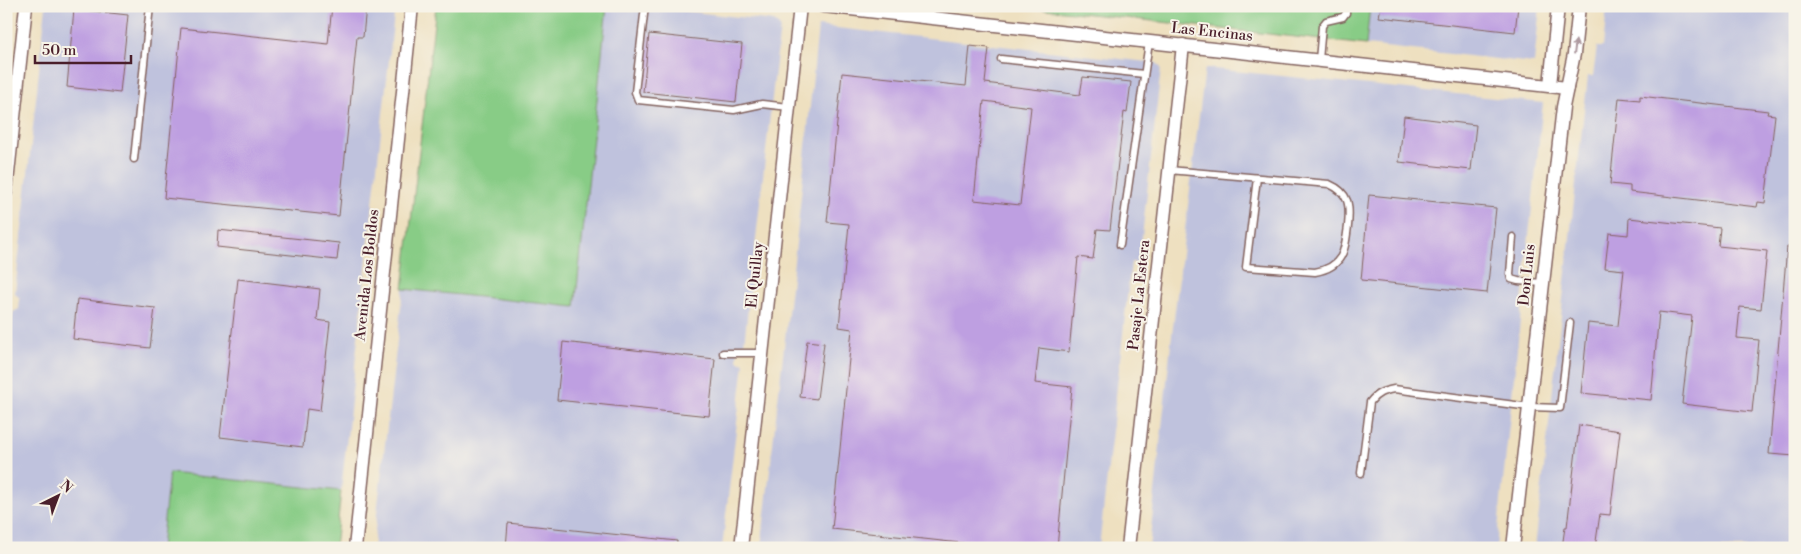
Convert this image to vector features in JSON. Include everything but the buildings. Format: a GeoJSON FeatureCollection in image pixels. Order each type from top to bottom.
{"type":"FeatureCollection","features":[{"type":"Feature","properties":{"kind":"street"},"geometry":{"type":"LineString","coordinates":[[6,192],[26,6]]}},
{"type":"Feature","properties":{"kind":"street","name":"Avenida Los Boldos"},"geometry":{"type":"LineString","coordinates":[[355,548],[412,6]]}},
{"type":"Feature","properties":{"kind":"street","name":"El Quillay"},"geometry":{"type":"LineString","coordinates":[[741,548],[800,6]]}},
{"type":"Feature","properties":{"kind":"street","name":"Las Encinas"},"geometry":{"type":"LineString","coordinates":[[823,6],[1567,88]]}},
{"type":"Feature","properties":{"kind":"street"},"geometry":{"type":"LineString","coordinates":[[1550,86],[1558,6]]}},
{"type":"Feature","properties":{"kind":"street","name":"Don Luis"},"geometry":{"type":"LineString","coordinates":[[1513,548],[1563,107],[1574,54],[1580,6]]}},
{"type":"Feature","properties":{"kind":"street","name":"Pasaje La Estera"},"geometry":{"type":"LineString","coordinates":[[1128,548],[1183,45]]}},
{"type":"Feature","properties":{"kind":"lane"},"geometry":{"type":"LineString","coordinates":[[134,159],[150,6]]}},
{"type":"Feature","properties":{"kind":"lane"},"geometry":{"type":"LineString","coordinates":[[645,6],[635,92],[638,100],[734,110],[762,104],[790,107]]}},
{"type":"Feature","properties":{"kind":"lane"},"geometry":{"type":"LineString","coordinates":[[1319,60],[1322,26],[1326,21],[1343,16],[1346,13],[1346,6]]}},
{"type":"Feature","properties":{"kind":"lane"},"geometry":{"type":"LineString","coordinates":[[1120,245],[1149,42]]}},
{"type":"Feature","properties":{"kind":"lane"},"geometry":{"type":"LineString","coordinates":[[1001,60],[1144,74]]}},
{"type":"Feature","properties":{"kind":"lane"},"geometry":{"type":"LineString","coordinates":[[1169,170],[1328,184],[1340,191],[1350,208],[1346,247],[1336,262],[1323,271],[1315,272],[1246,267],[1257,178]]}},
{"type":"Feature","properties":{"kind":"lane"},"geometry":{"type":"LineString","coordinates":[[1513,236],[1511,279],[1542,282]]}},
{"type":"Feature","properties":{"kind":"lane"},"geometry":{"type":"LineString","coordinates":[[1361,473],[1370,402],[1382,391],[1394,389],[1530,407],[1560,408],[1570,323]]}},
{"type":"Feature","properties":{"kind":"lane"},"geometry":{"type":"LineString","coordinates":[[723,353],[762,353]]}},
{"type":"Feature","properties":{"kind":"shaded area"},"geometry":{"type":"Polygon","coordinates":[[[46,6],[395,6],[341,491],[169,473],[161,548],[6,548],[6,371],[13,312],[19,309],[20,299],[15,293],[46,6]]]}},
{"type":"Feature","properties":{"kind":"shaded area"},"geometry":{"type":"Polygon","coordinates":[[[607,6],[640,6],[774,21],[780,27],[744,344],[739,344],[737,360],[744,363],[722,548],[373,548],[403,289],[575,307],[607,6]]]}},
{"type":"Feature","properties":{"kind":"shaded area"},"geometry":{"type":"Polygon","coordinates":[[[1370,6],[1540,6],[1534,63],[1366,45],[1370,6]]]}},
{"type":"Feature","properties":{"kind":"shaded area"},"geometry":{"type":"Polygon","coordinates":[[[1607,6],[1795,6],[1795,548],[1535,548],[1588,76],[1593,76],[1597,47],[1603,47],[1607,6]]]}},
{"type":"Feature","properties":{"kind":"shaded area"},"geometry":{"type":"Polygon","coordinates":[[[818,26],[1157,63],[1161,68],[1139,263],[1131,262],[1099,548],[761,548],[798,226],[818,26]]]}},
{"type":"Feature","properties":{"kind":"shaded area"},"geometry":{"type":"Polygon","coordinates":[[[1205,68],[1543,103],[1496,548],[1149,548],[1171,343],[1205,68]]]}},
{"type":"Feature","properties":{"kind":"green space"},"geometry":{"type":"Polygon","coordinates":[[[436,6],[607,6],[575,307],[403,289],[436,6]]]}},
{"type":"Feature","properties":{"kind":"green space"},"geometry":{"type":"Polygon","coordinates":[[[1019,6],[1370,6],[1366,45],[1019,6]]]}},
{"type":"Feature","properties":{"kind":"green space"},"geometry":{"type":"Polygon","coordinates":[[[169,473],[341,491],[335,548],[161,548],[169,473]]]}}]}
